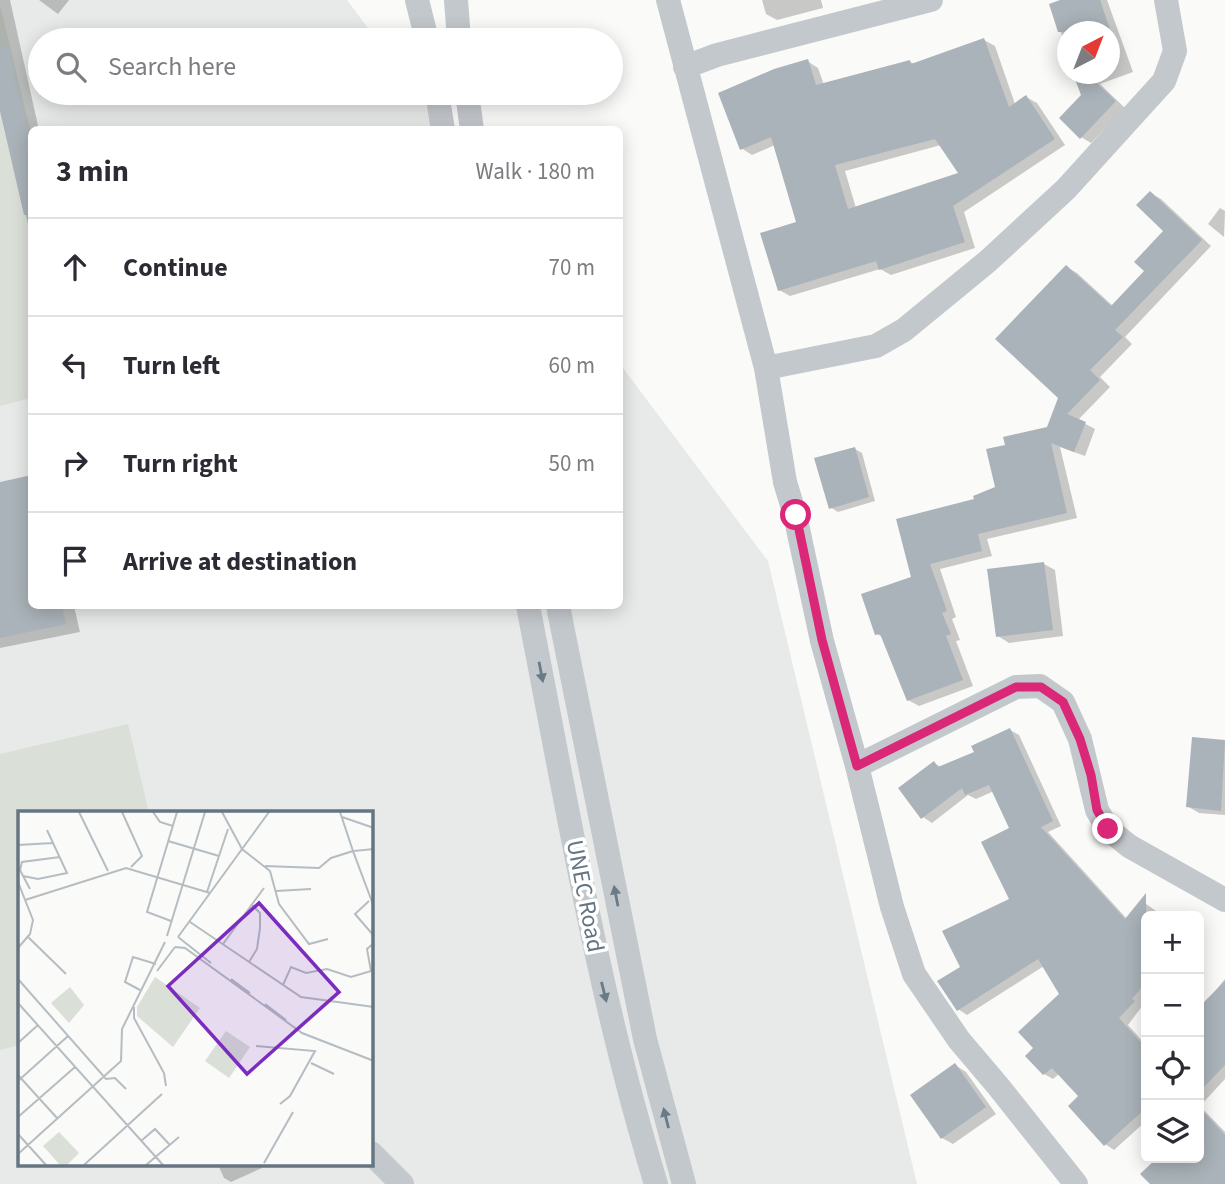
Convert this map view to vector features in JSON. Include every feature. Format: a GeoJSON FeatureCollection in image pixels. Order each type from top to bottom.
{"type":"FeatureCollection","features":[{"type":"Feature","properties":{"kind":"street"},"geometry":{"type":"LineString","coordinates":[[417,0],[423,28]]}},
{"type":"Feature","properties":{"kind":"street"},"geometry":{"type":"LineString","coordinates":[[456,0],[459,28]]}},
{"type":"Feature","properties":{"kind":"street"},"geometry":{"type":"LineString","coordinates":[[668,0],[766,368],[785,482],[796,515],[822,640],[892,908],[914,974],[958,1040],[1076,1184]]}},
{"type":"Feature","properties":{"kind":"street"},"geometry":{"type":"LineString","coordinates":[[685,67],[717,55],[931,0]]}},
{"type":"Feature","properties":{"kind":"street"},"geometry":{"type":"LineString","coordinates":[[766,368],[876,346],[904,330],[944,299],[1008,243],[1066,189],[1164,81],[1175,51],[1166,0]]}},
{"type":"Feature","properties":{"kind":"street"},"geometry":{"type":"LineString","coordinates":[[439,105],[442,126]]}},
{"type":"Feature","properties":{"kind":"street"},"geometry":{"type":"LineString","coordinates":[[469,105],[471,126]]}},
{"type":"Feature","properties":{"kind":"street","name":"UNEC Road"},"geometry":{"type":"LineString","coordinates":[[529,609],[602,981],[636,1118],[656,1184]]}},
{"type":"Feature","properties":{"kind":"street","name":"UNEC Road"},"geometry":{"type":"LineString","coordinates":[[559,609],[645,1039],[684,1184]]}},
{"type":"Feature","properties":{"kind":"street"},"geometry":{"type":"LineString","coordinates":[[857,766],[1016,687],[1041,687],[1063,702],[1080,739],[1091,775],[1097,810],[1108,829],[1129,846],[1225,900]]}},
{"type":"Feature","properties":{"kind":"street"},"geometry":{"type":"LineString","coordinates":[[373,1155],[402,1184]]}},
{"type":"Feature","properties":{"kind":"shaded area"},"geometry":{"type":"Polygon","coordinates":[[[0,0],[347,0],[368,28],[28,28],[28,105],[425,105],[442,126],[28,126],[28,609],[623,609],[623,368],[768,561],[917,1184],[0,1184],[0,0]]]}},
{"type":"Feature","properties":{"kind":"shaded area"},"geometry":{"type":"Polygon","coordinates":[[[0,5],[29,126],[28,399],[0,406],[0,5]]]}},
{"type":"Feature","properties":{"kind":"shaded area"},"geometry":{"type":"Polygon","coordinates":[[[128,724],[149,811],[18,811],[18,1045],[0,1050],[0,754],[128,724]]]}},
{"type":"Feature","properties":{"kind":"building"},"geometry":{"type":"Polygon","coordinates":[[[1060,0],[1100,0],[1107,21],[1057,21],[1057,29],[1049,4],[1060,0]]]}},
{"type":"Feature","properties":{"kind":"building"},"geometry":{"type":"Polygon","coordinates":[[[984,38],[1009,107],[1026,95],[1055,139],[953,206],[965,242],[879,270],[876,261],[778,291],[760,233],[796,222],[771,137],[740,150],[718,93],[774,69],[808,59],[816,85],[910,60],[911,64],[984,38]],[[935,139],[835,165],[848,209],[958,173],[935,139]]]}},
{"type":"Feature","properties":{"kind":"building"},"geometry":{"type":"Polygon","coordinates":[[[8,45],[28,132],[28,214],[24,215],[0,111],[0,46],[8,45]]]}},
{"type":"Feature","properties":{"kind":"building"},"geometry":{"type":"Polygon","coordinates":[[[1077,84],[1098,84],[1116,101],[1080,139],[1059,118],[1081,95],[1077,84]]]}},
{"type":"Feature","properties":{"kind":"building"},"geometry":{"type":"Polygon","coordinates":[[[1150,191],[1202,240],[1115,330],[1123,337],[1090,370],[1100,380],[1067,414],[1086,422],[1074,452],[1051,443],[1067,513],[978,534],[982,551],[930,564],[947,611],[942,613],[951,634],[946,636],[963,680],[907,701],[880,634],[875,635],[861,594],[911,577],[896,519],[974,499],[973,496],[995,487],[986,449],[1005,445],[1003,437],[1047,427],[1058,398],[995,339],[1066,265],[1111,306],[1144,271],[1134,262],[1163,231],[1136,205],[1150,191]]]}},
{"type":"Feature","properties":{"kind":"building"},"geometry":{"type":"Polygon","coordinates":[[[855,447],[869,497],[829,509],[814,458],[855,447]]]}},
{"type":"Feature","properties":{"kind":"building"},"geometry":{"type":"Polygon","coordinates":[[[28,476],[28,609],[63,609],[66,624],[0,638],[0,482],[28,476]]]}},
{"type":"Feature","properties":{"kind":"building"},"geometry":{"type":"Polygon","coordinates":[[[1044,562],[1053,630],[996,637],[987,569],[1044,562]]]}},
{"type":"Feature","properties":{"kind":"building"},"geometry":{"type":"Polygon","coordinates":[[[1010,728],[1053,821],[1041,827],[1125,919],[1146,893],[1146,911],[1141,911],[1141,988],[1132,999],[1135,1001],[1119,1018],[1141,1042],[1141,1113],[1104,1146],[1068,1106],[1078,1096],[1052,1068],[1043,1075],[1025,1056],[1033,1048],[1018,1032],[1059,994],[1038,959],[957,1011],[937,981],[960,967],[942,931],[1009,899],[981,842],[1009,828],[989,785],[965,795],[962,788],[921,819],[898,788],[934,761],[938,767],[974,752],[971,746],[1010,728]]]}},
{"type":"Feature","properties":{"kind":"building"},"geometry":{"type":"Polygon","coordinates":[[[1192,737],[1225,740],[1221,811],[1186,807],[1192,737]]]}},
{"type":"Feature","properties":{"kind":"building"},"geometry":{"type":"Polygon","coordinates":[[[1225,981],[1225,1065],[1204,1087],[1204,1037],[1204,1002],[1225,981]]]}},
{"type":"Feature","properties":{"kind":"building"},"geometry":{"type":"Polygon","coordinates":[[[955,1063],[986,1107],[941,1139],[910,1095],[955,1063]]]}},
{"type":"Feature","properties":{"kind":"building"},"geometry":{"type":"Polygon","coordinates":[[[1204,1112],[1225,1135],[1225,1184],[1150,1184],[1140,1174],[1152,1163],[1204,1163],[1204,1112]]]}},
{"type":"Feature","properties":{"kind":"route"},"geometry":{"type":"LineString","coordinates":[[796,515],[822,640],[857,766],[1016,687],[1041,687],[1063,702],[1080,739],[1091,775],[1097,810],[1108,829]]}}]}
